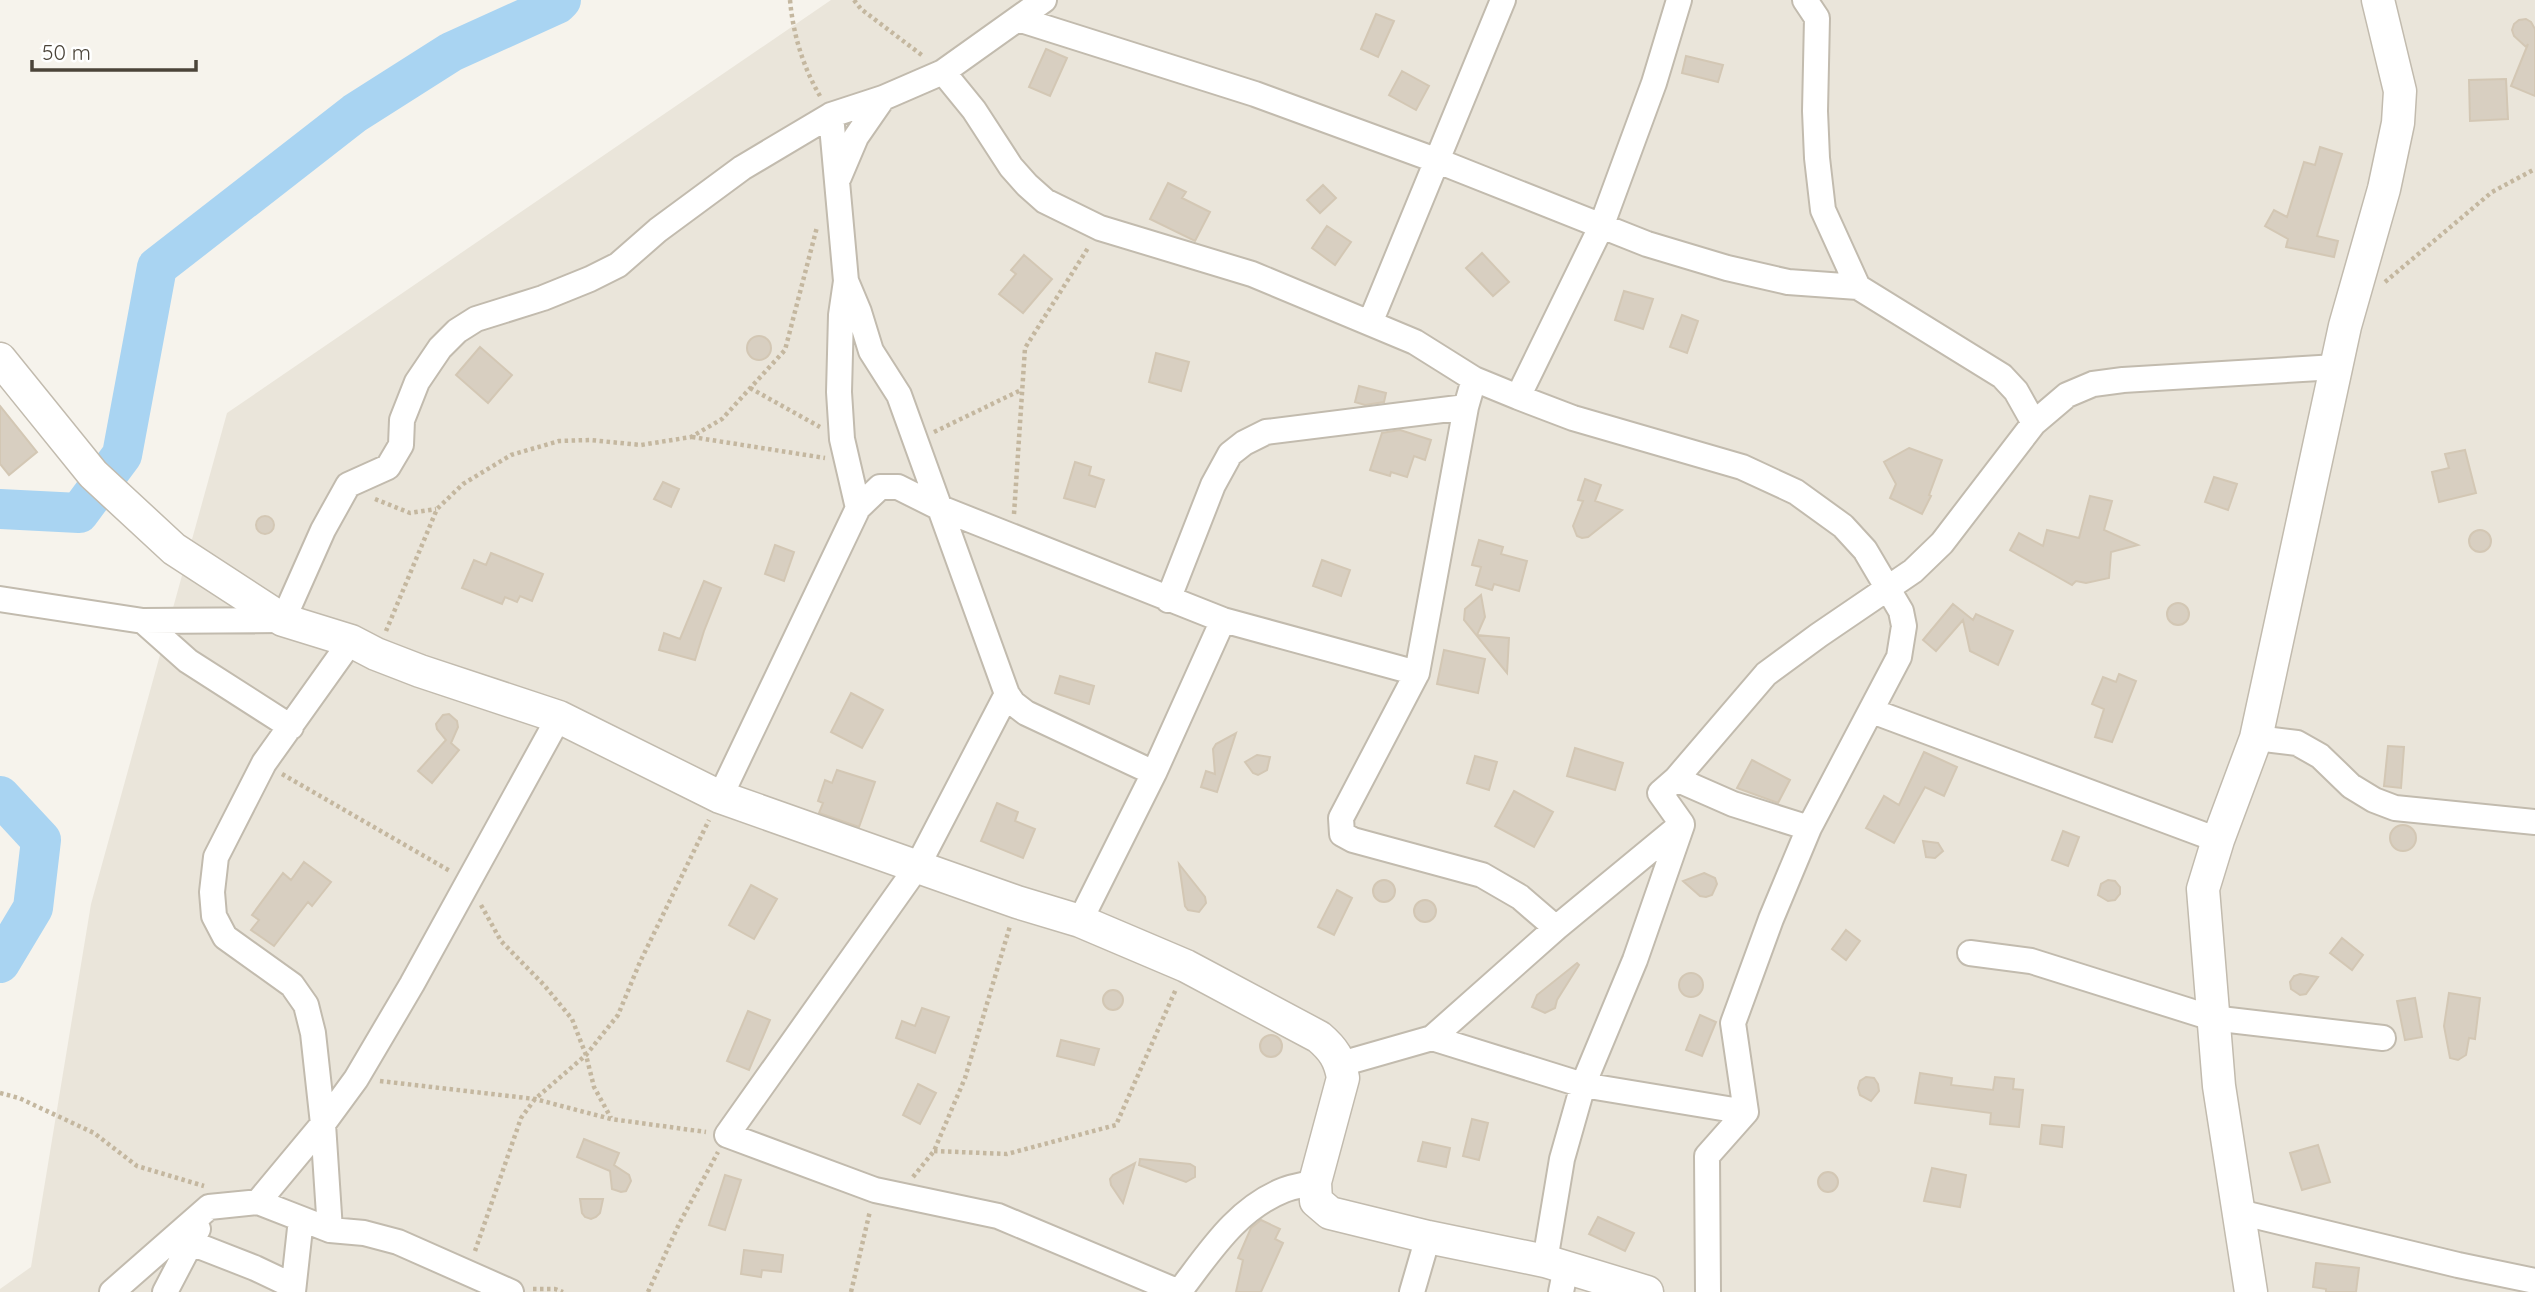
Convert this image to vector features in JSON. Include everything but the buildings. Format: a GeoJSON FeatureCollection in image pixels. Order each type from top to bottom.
{"type":"FeatureCollection","features":[{"type":"Feature","properties":{"kind":"street"},"geometry":{"type":"LineString","coordinates":[[283,620],[323,530],[348,485],[388,467],[401,445],[405,407],[417,382],[440,348],[457,331],[476,319],[543,298],[618,265],[658,230],[742,168],[831,115],[883,98],[943,72],[1044,0]]}},
{"type":"Feature","properties":{"kind":"street"},"geometry":{"type":"LineString","coordinates":[[1370,323],[1503,0]]}},
{"type":"Feature","properties":{"kind":"street"},"geometry":{"type":"LineString","coordinates":[[1518,397],[1601,227],[1654,83],[1679,0]]}},
{"type":"Feature","properties":{"kind":"street"},"geometry":{"type":"LineString","coordinates":[[1805,0],[1817,18],[1817,158],[1823,210],[1858,287]]}},
{"type":"Feature","properties":{"kind":"street"},"geometry":{"type":"LineString","coordinates":[[2250,1292],[2219,1086],[2203,889],[2256,738],[2345,326],[2384,189],[2398,122],[2399,91],[2378,0]]}},
{"type":"Feature","properties":{"kind":"street"},"geometry":{"type":"LineString","coordinates":[[1018,19],[1255,94],[1438,160],[1647,244],[1727,268],[1788,282],[1858,287],[2002,376],[2016,391],[2034,423]]}},
{"type":"Feature","properties":{"kind":"street"},"geometry":{"type":"LineString","coordinates":[[943,72],[974,110],[1011,167],[1045,201],[1100,228],[1252,274],[1415,342],[1474,379],[1573,418],[1742,467],[1796,492],[1843,526],[1865,550],[1901,611],[1899,657],[1809,828],[1771,919],[1733,1023],[1746,1112],[1707,1156],[1708,1292]]}},
{"type":"Feature","properties":{"kind":"street"},"geometry":{"type":"LineString","coordinates":[[838,181],[856,137],[883,98]]}},
{"type":"Feature","properties":{"kind":"street"},"geometry":{"type":"LineString","coordinates":[[831,115],[846,281],[841,315],[839,392],[845,450],[858,508]]}},
{"type":"Feature","properties":{"kind":"street"},"geometry":{"type":"LineString","coordinates":[[846,281],[871,351],[899,394],[1007,694],[1013,703],[1026,713],[1154,773]]}},
{"type":"Feature","properties":{"kind":"street"},"geometry":{"type":"LineString","coordinates":[[0,359],[93,474],[174,550],[283,620],[420,671],[559,717],[720,797],[1017,902],[1080,921],[1186,966],[1319,1037],[1332,1048],[1341,1064],[1343,1078],[1315,1182],[1317,1201],[1330,1213],[1557,1273],[1647,1292]]}},
{"type":"Feature","properties":{"kind":"street"},"geometry":{"type":"LineString","coordinates":[[1682,824],[1660,793],[1676,779],[1766,674],[1913,571],[1942,543],[2034,423],[2067,395],[2093,384],[2123,380],[2336,367]]}},
{"type":"Feature","properties":{"kind":"street"},"geometry":{"type":"LineString","coordinates":[[1474,379],[1466,407],[1417,673],[1340,818],[1342,834],[1353,840],[1482,875],[1520,897],[1556,928]]}},
{"type":"Feature","properties":{"kind":"street"},"geometry":{"type":"LineString","coordinates":[[1168,600],[1213,485],[1230,454],[1244,443],[1266,432],[1466,407]]}},
{"type":"Feature","properties":{"kind":"street"},"geometry":{"type":"LineString","coordinates":[[720,797],[858,508],[880,487],[898,487],[938,508],[1223,620],[1417,673]]}},
{"type":"Feature","properties":{"kind":"street"},"geometry":{"type":"LineString","coordinates":[[0,599],[143,621],[283,620]]}},
{"type":"Feature","properties":{"kind":"street"},"geometry":{"type":"LineString","coordinates":[[1080,921],[1154,773],[1223,620]]}},
{"type":"Feature","properties":{"kind":"street"},"geometry":{"type":"LineString","coordinates":[[143,621],[188,661],[291,727]]}},
{"type":"Feature","properties":{"kind":"street"},"geometry":{"type":"LineString","coordinates":[[330,1230],[323,1124],[313,1034],[306,1005],[292,985],[225,937],[214,916],[212,892],[216,857],[264,763],[291,727],[363,648]]}},
{"type":"Feature","properties":{"kind":"street"},"geometry":{"type":"LineString","coordinates":[[1007,694],[917,867],[727,1135],[887,1192],[998,1216],[1179,1292],[1224,1232],[1258,1203],[1284,1190],[1315,1182]]}},
{"type":"Feature","properties":{"kind":"street"},"geometry":{"type":"LineString","coordinates":[[1872,711],[2218,840]]}},
{"type":"Feature","properties":{"kind":"street"},"geometry":{"type":"LineString","coordinates":[[258,1202],[323,1124],[356,1079],[412,984],[559,717]]}},
{"type":"Feature","properties":{"kind":"street"},"geometry":{"type":"LineString","coordinates":[[2256,738],[2297,743],[2320,755],[2351,786],[2374,800],[2395,808],[2535,822]]}},
{"type":"Feature","properties":{"kind":"street"},"geometry":{"type":"LineString","coordinates":[[1676,779],[1733,804],[1809,828]]}},
{"type":"Feature","properties":{"kind":"street"},"geometry":{"type":"LineString","coordinates":[[1341,1064],[1432,1038],[1556,928],[1682,824]]}},
{"type":"Feature","properties":{"kind":"street"},"geometry":{"type":"LineString","coordinates":[[1557,1273],[1562,1159],[1583,1085],[1635,960],[1682,824]]}},
{"type":"Feature","properties":{"kind":"street"},"geometry":{"type":"LineString","coordinates":[[1970,953],[2031,961],[2212,1018],[2382,1038]]}},
{"type":"Feature","properties":{"kind":"street"},"geometry":{"type":"LineString","coordinates":[[1432,1038],[1583,1085],[1746,1112]]}},
{"type":"Feature","properties":{"kind":"street"},"geometry":{"type":"LineString","coordinates":[[209,1197],[258,1202],[330,1230],[364,1233],[398,1242],[511,1292]]}},
{"type":"Feature","properties":{"kind":"street"},"geometry":{"type":"LineString","coordinates":[[165,1292],[191,1243],[209,1197]]}},
{"type":"Feature","properties":{"kind":"street"},"geometry":{"type":"LineString","coordinates":[[112,1292],[209,1197]]}},
{"type":"Feature","properties":{"kind":"street"},"geometry":{"type":"LineString","coordinates":[[2239,1212],[2535,1281]]}},
{"type":"Feature","properties":{"kind":"street"},"geometry":{"type":"LineString","coordinates":[[191,1243],[255,1268],[293,1289],[301,1219]]}},
{"type":"Feature","properties":{"kind":"street"},"geometry":{"type":"LineString","coordinates":[[1412,1292],[1428,1237]]}},
{"type":"Feature","properties":{"kind":"path"},"geometry":{"type":"LineString","coordinates":[[790,0],[792,26],[810,79],[831,115]]}},
{"type":"Feature","properties":{"kind":"path"},"geometry":{"type":"LineString","coordinates":[[854,0],[861,9],[943,72]]}},
{"type":"Feature","properties":{"kind":"path"},"geometry":{"type":"LineString","coordinates":[[2384,284],[2492,192],[2535,169]]}},
{"type":"Feature","properties":{"kind":"path"},"geometry":{"type":"LineString","coordinates":[[691,437],[722,419],[785,350],[818,223]]}},
{"type":"Feature","properties":{"kind":"path"},"geometry":{"type":"LineString","coordinates":[[1013,536],[1025,348],[1100,228]]}},
{"type":"Feature","properties":{"kind":"path"},"geometry":{"type":"LineString","coordinates":[[750,388],[845,450]]}},
{"type":"Feature","properties":{"kind":"path"},"geometry":{"type":"LineString","coordinates":[[918,446],[936,430],[1021,390]]}},
{"type":"Feature","properties":{"kind":"path"},"geometry":{"type":"LineString","coordinates":[[363,648],[437,509],[463,484],[511,455],[559,441],[590,440],[641,445],[691,437],[845,450]]}},
{"type":"Feature","properties":{"kind":"path"},"geometry":{"type":"LineString","coordinates":[[348,485],[360,493],[410,513],[437,509]]}},
{"type":"Feature","properties":{"kind":"path"},"geometry":{"type":"LineString","coordinates":[[467,1272],[521,1118],[535,1099],[586,1055],[618,1015],[640,962],[720,797]]}},
{"type":"Feature","properties":{"kind":"path"},"geometry":{"type":"LineString","coordinates":[[851,1292],[887,1192],[934,1151],[965,1078],[1017,902]]}},
{"type":"Feature","properties":{"kind":"path"},"geometry":{"type":"LineString","coordinates":[[934,1151],[1007,1154],[1116,1125],[1186,966]]}},
{"type":"Feature","properties":{"kind":"path"},"geometry":{"type":"LineString","coordinates":[[356,1079],[535,1099],[611,1119],[727,1135],[679,1224],[648,1292]]}},
{"type":"Feature","properties":{"kind":"path"},"geometry":{"type":"LineString","coordinates":[[0,1093],[19,1098],[94,1133],[137,1166],[209,1197]]}},
{"type":"Feature","properties":{"kind":"shaded area"},"geometry":{"type":"Polygon","coordinates":[[[831,0],[2535,0],[2535,1292],[0,1292],[0,1289],[31,1267],[91,904],[227,413],[831,0]]]}},
{"type":"Feature","properties":{"kind":"waterway"},"geometry":{"type":"LineString","coordinates":[[0,509],[79,513],[122,455],[157,267],[355,113],[451,52],[561,0]]}},
{"type":"Feature","properties":{"kind":"waterway"},"geometry":{"type":"LineString","coordinates":[[0,796],[41,840],[33,908],[0,963]]}}]}
